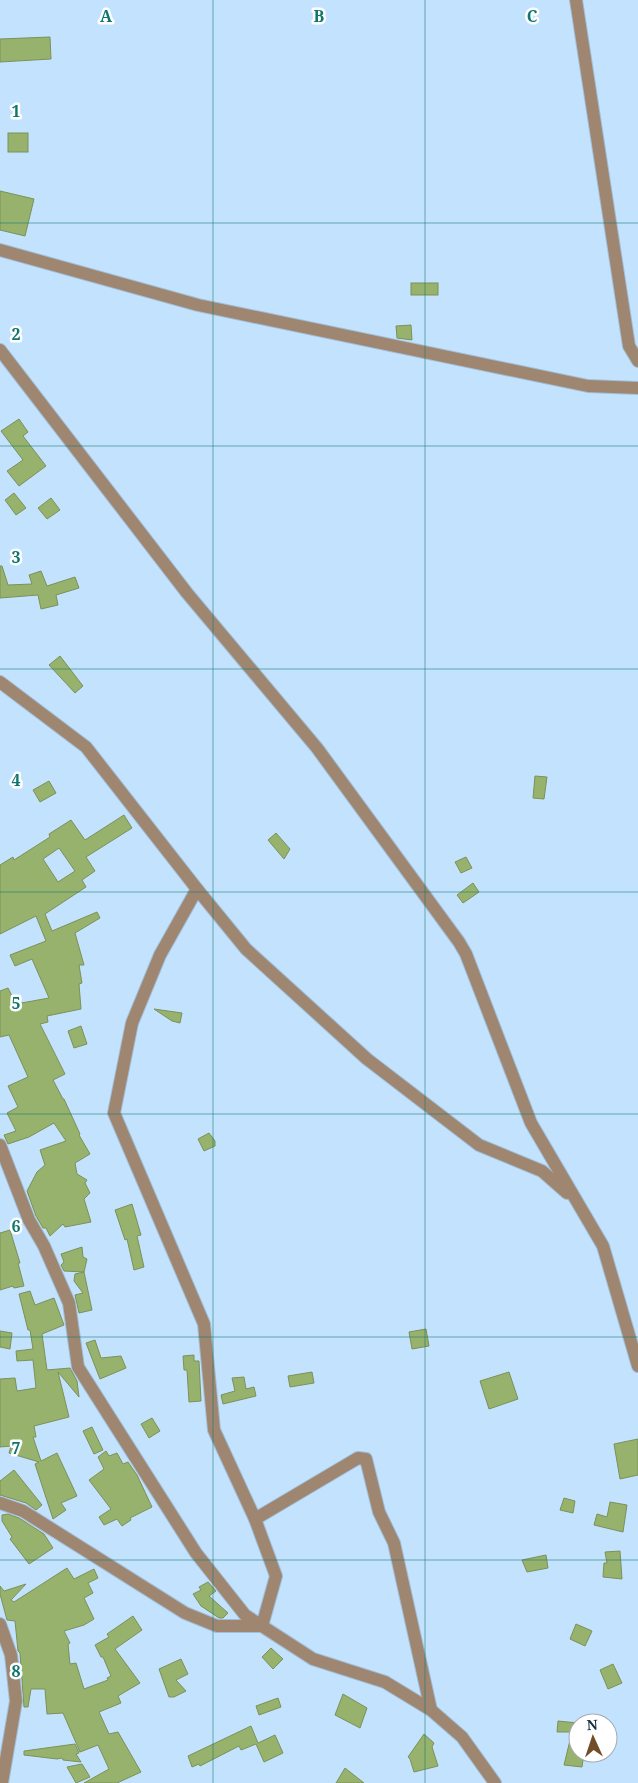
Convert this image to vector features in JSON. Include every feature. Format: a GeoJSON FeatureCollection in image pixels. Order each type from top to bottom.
{"type":"FeatureCollection","features":[{"type":"Feature","properties":{"kind":"street"},"geometry":{"type":"LineString","coordinates":[[576,0],[629,346],[638,361]]}},
{"type":"Feature","properties":{"kind":"street"},"geometry":{"type":"LineString","coordinates":[[0,250],[198,305],[588,386],[638,388]]}},
{"type":"Feature","properties":{"kind":"street"},"geometry":{"type":"LineString","coordinates":[[0,350],[186,593],[317,748],[466,954],[531,1123],[603,1246],[638,1366]]}},
{"type":"Feature","properties":{"kind":"street"},"geometry":{"type":"LineString","coordinates":[[0,682],[86,747],[246,949],[367,1059],[479,1145],[542,1171],[577,1202]]}},
{"type":"Feature","properties":{"kind":"street"},"geometry":{"type":"LineString","coordinates":[[197,889],[160,954],[132,1023],[114,1114],[204,1324],[214,1430],[255,1519],[276,1576],[262,1626]]}},
{"type":"Feature","properties":{"kind":"street"},"geometry":{"type":"LineString","coordinates":[[0,1145],[29,1220],[44,1246],[69,1303],[78,1367],[196,1552],[246,1614],[262,1626],[313,1659],[385,1682],[431,1710],[462,1737],[495,1783]]}},
{"type":"Feature","properties":{"kind":"street"},"geometry":{"type":"LineString","coordinates":[[255,1519],[358,1458],[366,1460],[380,1512],[394,1543],[431,1710]]}},
{"type":"Feature","properties":{"kind":"street"},"geometry":{"type":"LineString","coordinates":[[0,1503],[23,1511],[185,1613],[217,1626],[262,1626]]}},
{"type":"Feature","properties":{"kind":"street"},"geometry":{"type":"LineString","coordinates":[[0,1624],[11,1654],[16,1701],[2,1783]]}},
{"type":"Feature","properties":{"kind":"building"},"geometry":{"type":"Polygon","coordinates":[[[50,37],[51,59],[0,62],[0,39],[50,37]]]}},
{"type":"Feature","properties":{"kind":"building"},"geometry":{"type":"Polygon","coordinates":[[[8,133],[28,133],[28,152],[8,152],[8,133]]]}},
{"type":"Feature","properties":{"kind":"building"},"geometry":{"type":"Polygon","coordinates":[[[0,191],[34,199],[25,236],[0,230],[0,191]]]}},
{"type":"Feature","properties":{"kind":"building"},"geometry":{"type":"Polygon","coordinates":[[[411,283],[438,283],[438,295],[411,295],[411,283]]]}},
{"type":"Feature","properties":{"kind":"building"},"geometry":{"type":"Polygon","coordinates":[[[411,325],[412,340],[397,338],[396,326],[411,325]]]}},
{"type":"Feature","properties":{"kind":"building"},"geometry":{"type":"Polygon","coordinates":[[[19,419],[28,432],[23,436],[46,466],[19,486],[7,471],[23,460],[1,431],[19,419]]]}},
{"type":"Feature","properties":{"kind":"building"},"geometry":{"type":"Polygon","coordinates":[[[14,493],[26,508],[16,515],[5,500],[14,493]]]}},
{"type":"Feature","properties":{"kind":"building"},"geometry":{"type":"Polygon","coordinates":[[[51,498],[60,510],[47,519],[38,508],[51,498]]]}},
{"type":"Feature","properties":{"kind":"building"},"geometry":{"type":"Polygon","coordinates":[[[0,566],[2,566],[8,585],[32,584],[29,575],[41,571],[47,586],[75,577],[79,588],[56,595],[58,605],[41,609],[38,595],[0,598],[0,566]]]}},
{"type":"Feature","properties":{"kind":"building"},"geometry":{"type":"Polygon","coordinates":[[[60,656],[83,686],[75,693],[49,665],[60,656]]]}},
{"type":"Feature","properties":{"kind":"building"},"geometry":{"type":"Polygon","coordinates":[[[535,776],[547,777],[544,799],[533,798],[535,776]]]}},
{"type":"Feature","properties":{"kind":"building"},"geometry":{"type":"Polygon","coordinates":[[[49,781],[56,793],[40,802],[33,790],[49,781]]]}},
{"type":"Feature","properties":{"kind":"building"},"geometry":{"type":"Polygon","coordinates":[[[124,815],[132,828],[86,857],[95,871],[82,880],[86,887],[45,914],[52,931],[97,912],[100,918],[75,933],[84,965],[79,965],[82,983],[79,984],[81,1009],[47,1016],[48,1022],[40,1024],[65,1074],[53,1080],[90,1154],[75,1163],[77,1174],[87,1180],[85,1183],[90,1193],[84,1199],[91,1222],[65,1227],[63,1224],[50,1236],[36,1216],[27,1191],[37,1172],[45,1165],[40,1150],[66,1141],[54,1123],[29,1137],[8,1144],[4,1135],[16,1131],[7,1113],[18,1107],[8,1086],[28,1077],[9,1035],[0,1037],[0,991],[8,988],[16,1004],[49,998],[32,959],[15,966],[10,955],[46,941],[36,916],[0,934],[0,865],[13,857],[14,860],[50,837],[49,834],[71,820],[85,840],[124,815]],[[59,848],[43,859],[58,882],[75,871],[59,848]]]}},
{"type":"Feature","properties":{"kind":"building"},"geometry":{"type":"Polygon","coordinates":[[[276,833],[290,849],[284,859],[268,840],[276,833]]]}},
{"type":"Feature","properties":{"kind":"building"},"geometry":{"type":"Polygon","coordinates":[[[466,857],[472,868],[461,873],[455,862],[466,857]]]}},
{"type":"Feature","properties":{"kind":"building"},"geometry":{"type":"Polygon","coordinates":[[[473,883],[479,892],[463,903],[457,895],[473,883]]]}},
{"type":"Feature","properties":{"kind":"building"},"geometry":{"type":"Polygon","coordinates":[[[154,1009],[182,1013],[180,1023],[172,1021],[154,1009]]]}},
{"type":"Feature","properties":{"kind":"building"},"geometry":{"type":"Polygon","coordinates":[[[81,1026],[87,1044],[74,1048],[68,1031],[81,1026]]]}},
{"type":"Feature","properties":{"kind":"building"},"geometry":{"type":"Polygon","coordinates":[[[209,1133],[215,1141],[215,1146],[204,1151],[198,1139],[209,1133]]]}},
{"type":"Feature","properties":{"kind":"building"},"geometry":{"type":"Polygon","coordinates":[[[132,1204],[141,1235],[137,1236],[144,1267],[134,1270],[127,1239],[125,1240],[115,1210],[132,1204]]]}},
{"type":"Feature","properties":{"kind":"building"},"geometry":{"type":"Polygon","coordinates":[[[10,1230],[20,1263],[18,1263],[24,1286],[14,1288],[13,1286],[0,1290],[0,1233],[10,1230]]]}},
{"type":"Feature","properties":{"kind":"building"},"geometry":{"type":"Polygon","coordinates":[[[82,1247],[83,1257],[87,1259],[84,1272],[64,1271],[61,1265],[64,1262],[61,1254],[82,1247]]]}},
{"type":"Feature","properties":{"kind":"building"},"geometry":{"type":"Polygon","coordinates":[[[84,1272],[92,1310],[79,1313],[75,1295],[83,1293],[74,1281],[75,1274],[84,1272]]]}},
{"type":"Feature","properties":{"kind":"building"},"geometry":{"type":"Polygon","coordinates":[[[30,1291],[35,1305],[54,1298],[64,1325],[42,1334],[47,1370],[70,1368],[77,1381],[79,1397],[58,1372],[69,1417],[34,1426],[36,1437],[33,1437],[41,1461],[57,1453],[77,1496],[61,1503],[66,1510],[53,1519],[35,1464],[39,1462],[9,1453],[11,1446],[0,1447],[0,1379],[15,1378],[17,1391],[36,1388],[33,1360],[17,1361],[16,1351],[33,1349],[30,1330],[28,1330],[19,1294],[30,1291]]]}},
{"type":"Feature","properties":{"kind":"building"},"geometry":{"type":"Polygon","coordinates":[[[426,1329],[429,1346],[412,1349],[409,1332],[426,1329]]]}},
{"type":"Feature","properties":{"kind":"building"},"geometry":{"type":"Polygon","coordinates":[[[0,1331],[12,1333],[10,1349],[0,1347],[0,1331]]]}},
{"type":"Feature","properties":{"kind":"building"},"geometry":{"type":"Polygon","coordinates":[[[95,1340],[101,1358],[121,1356],[126,1368],[100,1379],[86,1343],[95,1340]]]}},
{"type":"Feature","properties":{"kind":"building"},"geometry":{"type":"Polygon","coordinates":[[[194,1355],[194,1361],[199,1361],[201,1401],[189,1402],[187,1370],[184,1370],[183,1356],[194,1355]]]}},
{"type":"Feature","properties":{"kind":"building"},"geometry":{"type":"Polygon","coordinates":[[[312,1372],[314,1383],[290,1387],[288,1376],[312,1372]]]}},
{"type":"Feature","properties":{"kind":"building"},"geometry":{"type":"Polygon","coordinates":[[[509,1372],[518,1399],[489,1409],[480,1381],[509,1372]]]}},
{"type":"Feature","properties":{"kind":"building"},"geometry":{"type":"Polygon","coordinates":[[[244,1377],[246,1389],[254,1387],[256,1396],[223,1404],[221,1395],[235,1391],[232,1378],[244,1377]]]}},
{"type":"Feature","properties":{"kind":"building"},"geometry":{"type":"Polygon","coordinates":[[[152,1418],[160,1431],[149,1438],[141,1424],[152,1418]]]}},
{"type":"Feature","properties":{"kind":"building"},"geometry":{"type":"Polygon","coordinates":[[[92,1427],[103,1450],[94,1454],[83,1431],[92,1427]]]}},
{"type":"Feature","properties":{"kind":"building"},"geometry":{"type":"Polygon","coordinates":[[[638,1439],[638,1475],[620,1479],[614,1444],[638,1439]]]}},
{"type":"Feature","properties":{"kind":"building"},"geometry":{"type":"Polygon","coordinates":[[[106,1451],[109,1456],[117,1453],[123,1464],[128,1462],[137,1475],[152,1507],[130,1518],[131,1520],[122,1526],[117,1519],[104,1525],[99,1517],[111,1509],[89,1480],[104,1469],[98,1457],[106,1451]]]}},
{"type":"Feature","properties":{"kind":"building"},"geometry":{"type":"Polygon","coordinates":[[[14,1470],[42,1505],[36,1510],[26,1503],[0,1495],[0,1481],[14,1470]]]}},
{"type":"Feature","properties":{"kind":"building"},"geometry":{"type":"Polygon","coordinates":[[[564,1498],[575,1501],[573,1513],[560,1510],[564,1498]]]}},
{"type":"Feature","properties":{"kind":"building"},"geometry":{"type":"Polygon","coordinates":[[[610,1502],[627,1505],[623,1532],[594,1525],[597,1514],[607,1517],[610,1502]]]}},
{"type":"Feature","properties":{"kind":"building"},"geometry":{"type":"Polygon","coordinates":[[[8,1514],[19,1518],[44,1534],[53,1548],[29,1564],[10,1539],[12,1537],[2,1521],[2,1515],[8,1514]]]}},
{"type":"Feature","properties":{"kind":"building"},"geometry":{"type":"Polygon","coordinates":[[[620,1551],[622,1579],[603,1577],[604,1563],[607,1563],[605,1552],[620,1551]]]}},
{"type":"Feature","properties":{"kind":"building"},"geometry":{"type":"Polygon","coordinates":[[[546,1555],[548,1568],[527,1572],[522,1560],[546,1555]]]}},
{"type":"Feature","properties":{"kind":"building"},"geometry":{"type":"Polygon","coordinates":[[[67,1568],[74,1579],[94,1569],[98,1578],[88,1583],[93,1593],[84,1598],[94,1619],[84,1625],[64,1631],[70,1643],[68,1644],[70,1664],[76,1663],[84,1689],[108,1680],[107,1678],[111,1676],[103,1657],[101,1657],[95,1645],[109,1637],[107,1634],[133,1616],[142,1630],[115,1649],[140,1683],[118,1696],[121,1703],[99,1712],[109,1734],[118,1732],[141,1772],[117,1783],[84,1783],[109,1769],[98,1745],[80,1752],[63,1713],[47,1714],[45,1689],[31,1689],[28,1707],[24,1707],[20,1653],[18,1651],[15,1621],[7,1620],[0,1594],[0,1586],[4,1591],[26,1584],[11,1600],[14,1602],[67,1568]]]}},
{"type":"Feature","properties":{"kind":"building"},"geometry":{"type":"Polygon","coordinates":[[[208,1582],[216,1591],[209,1596],[228,1613],[223,1618],[219,1618],[201,1606],[193,1594],[201,1590],[199,1587],[208,1582]]]}},
{"type":"Feature","properties":{"kind":"building"},"geometry":{"type":"Polygon","coordinates":[[[576,1624],[592,1631],[585,1646],[570,1639],[576,1624]]]}},
{"type":"Feature","properties":{"kind":"building"},"geometry":{"type":"Polygon","coordinates":[[[271,1648],[283,1659],[273,1669],[262,1657],[271,1648]]]}},
{"type":"Feature","properties":{"kind":"building"},"geometry":{"type":"Polygon","coordinates":[[[181,1659],[188,1674],[176,1680],[186,1691],[174,1697],[169,1697],[159,1669],[181,1659]]]}},
{"type":"Feature","properties":{"kind":"building"},"geometry":{"type":"Polygon","coordinates":[[[613,1664],[622,1683],[608,1689],[600,1670],[613,1664]]]}},
{"type":"Feature","properties":{"kind":"building"},"geometry":{"type":"Polygon","coordinates":[[[343,1694],[367,1708],[360,1728],[335,1715],[343,1694]]]}},
{"type":"Feature","properties":{"kind":"building"},"geometry":{"type":"Polygon","coordinates":[[[278,1698],[281,1707],[259,1715],[256,1706],[278,1698]]]}},
{"type":"Feature","properties":{"kind":"building"},"geometry":{"type":"Polygon","coordinates":[[[558,1721],[568,1722],[568,1732],[557,1732],[558,1721]]]}},
{"type":"Feature","properties":{"kind":"building"},"geometry":{"type":"Polygon","coordinates":[[[251,1726],[258,1743],[275,1735],[283,1753],[264,1762],[256,1744],[241,1750],[239,1746],[200,1766],[199,1764],[192,1767],[188,1756],[251,1726]]]}},
{"type":"Feature","properties":{"kind":"building"},"geometry":{"type":"Polygon","coordinates":[[[424,1734],[434,1743],[432,1747],[438,1766],[414,1772],[408,1757],[424,1734]]]}},
{"type":"Feature","properties":{"kind":"building"},"geometry":{"type":"Polygon","coordinates":[[[75,1744],[79,1753],[76,1754],[81,1762],[63,1760],[62,1758],[24,1755],[24,1751],[75,1744]]]}},
{"type":"Feature","properties":{"kind":"building"},"geometry":{"type":"Polygon","coordinates":[[[568,1748],[568,1763],[583,1763],[582,1767],[564,1765],[568,1748]]]}},
{"type":"Feature","properties":{"kind":"building"},"geometry":{"type":"Polygon","coordinates":[[[82,1764],[90,1777],[76,1783],[67,1767],[82,1764]]]}},
{"type":"Feature","properties":{"kind":"building"},"geometry":{"type":"Polygon","coordinates":[[[345,1768],[364,1783],[336,1783],[345,1768]]]}}]}
